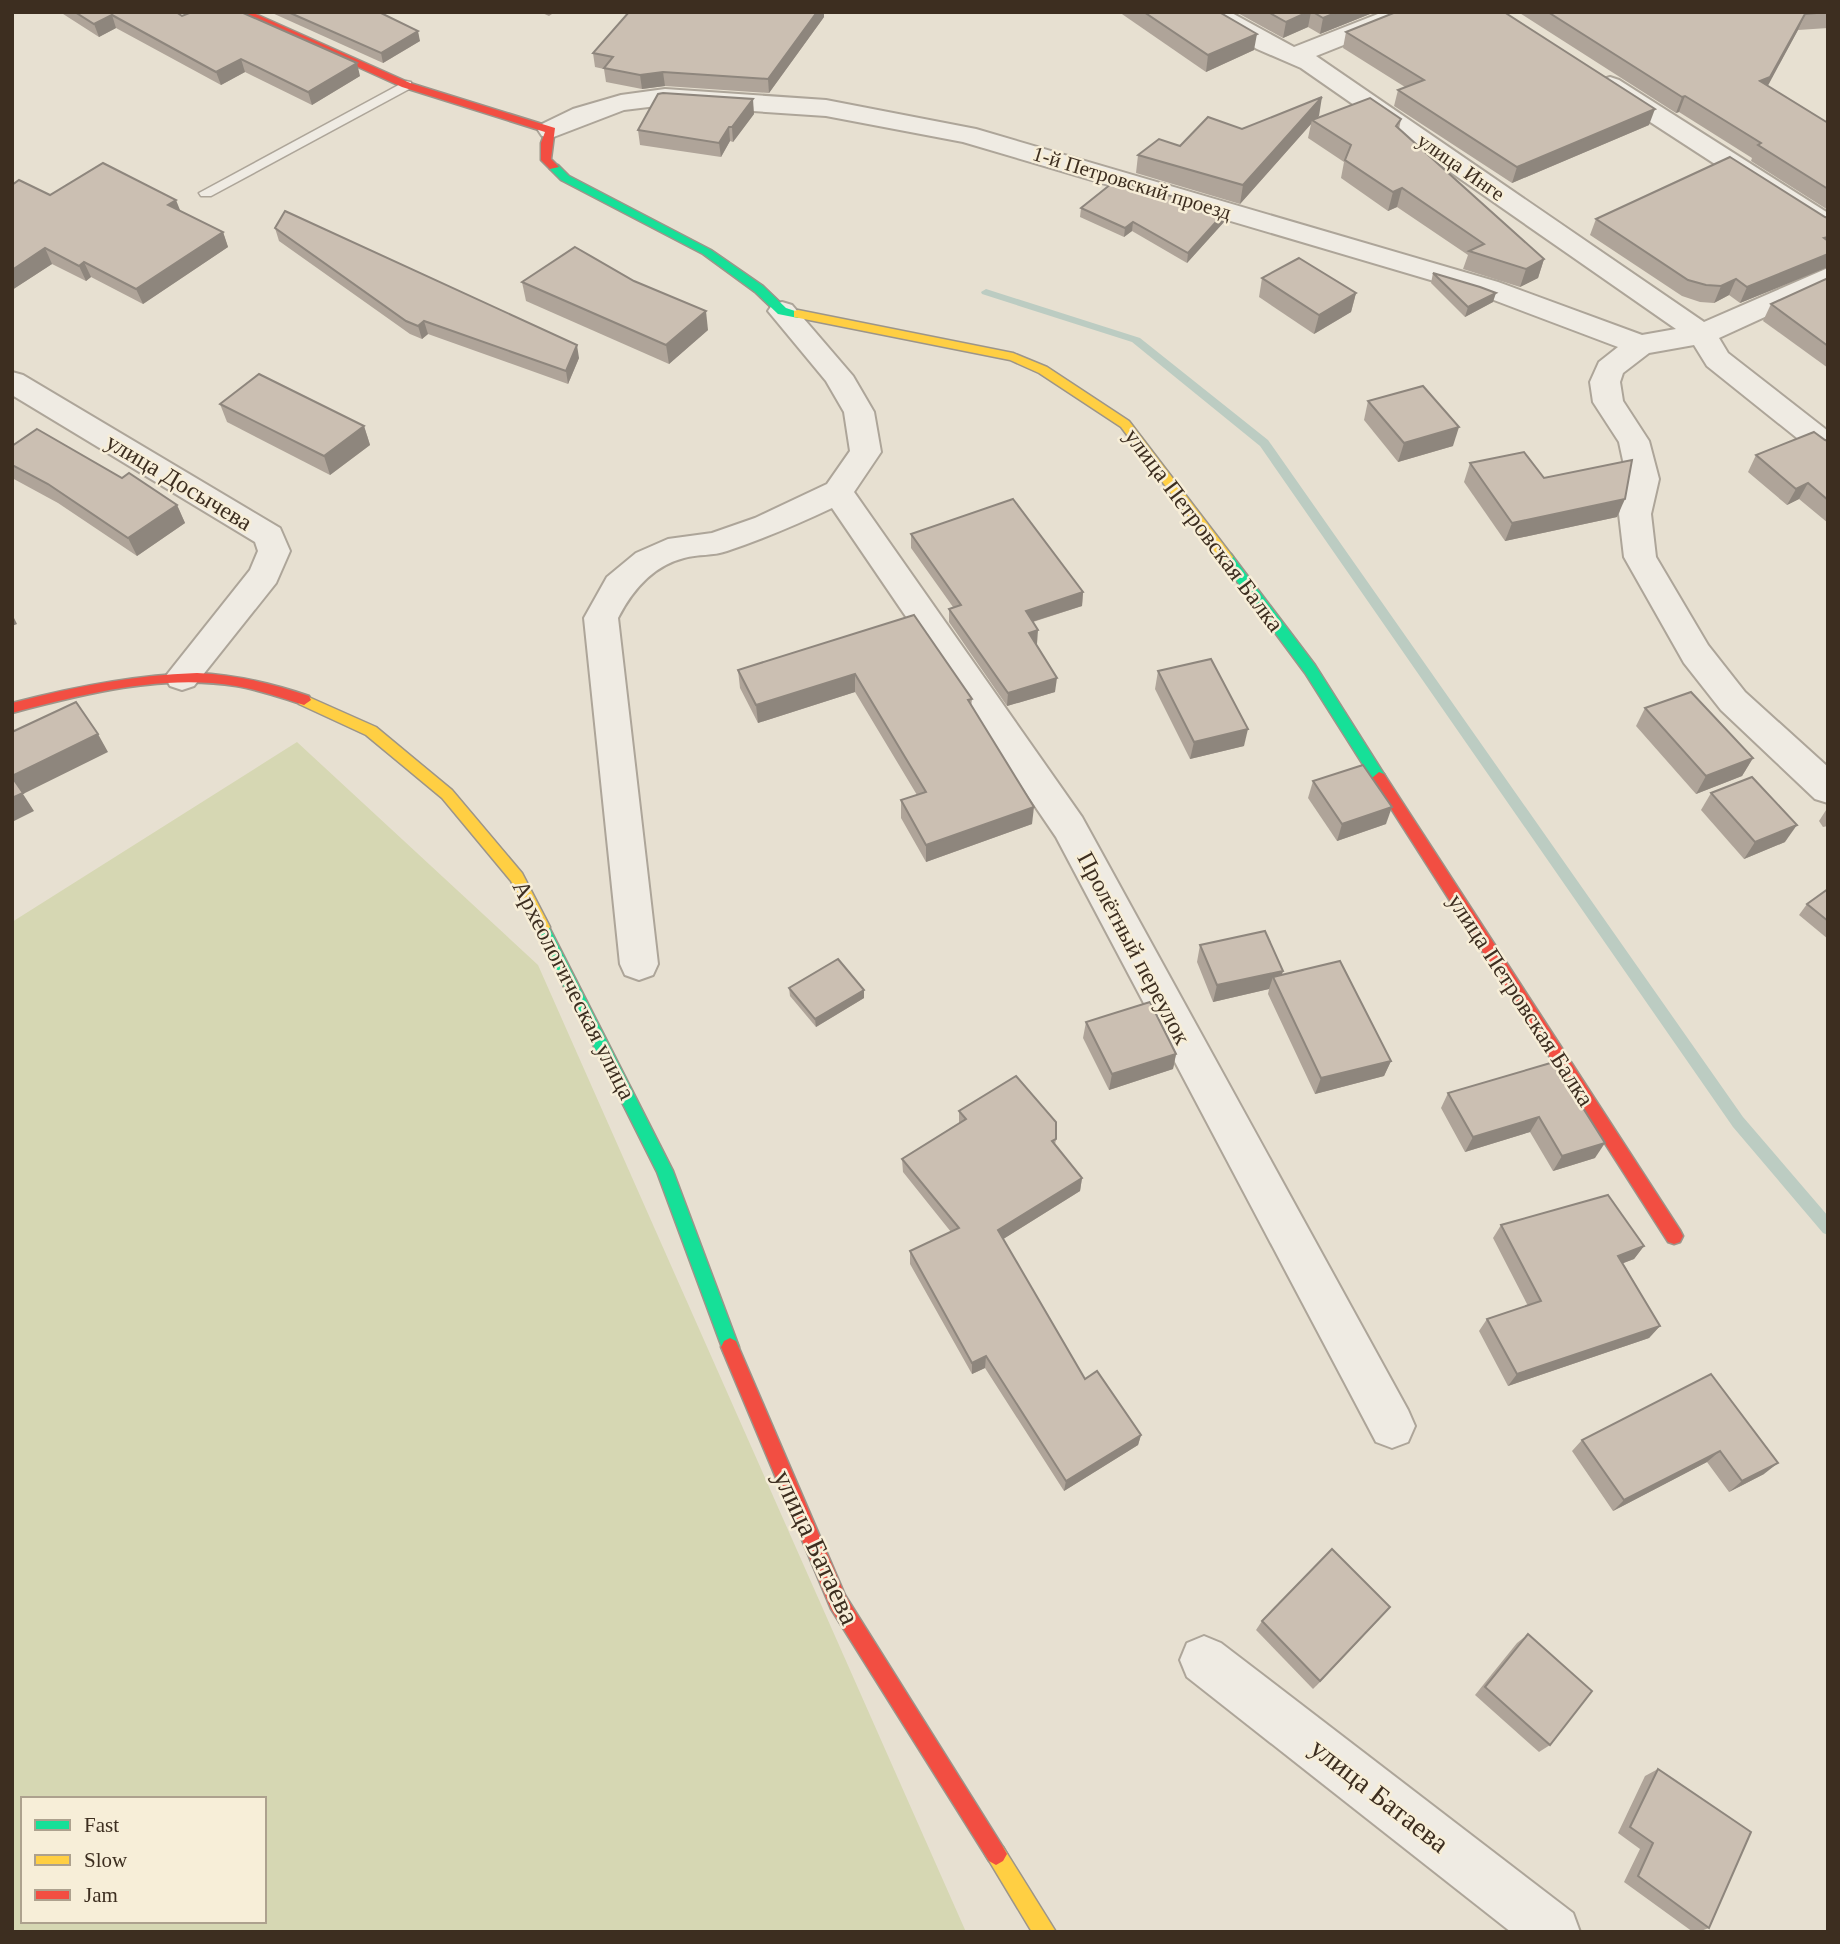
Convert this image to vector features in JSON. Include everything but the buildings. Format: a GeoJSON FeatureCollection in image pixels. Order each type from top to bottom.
{"type":"FeatureCollection","features":[{"type":"Feature","properties":{"kind":"street"},"geometry":{"type":"LineString","coordinates":[[242,12],[405,85],[551,130],[546,160],[565,177],[709,254],[759,287],[838,376],[859,412],[866,452],[838,492],[766,526],[714,544],[679,547],[647,561],[618,585],[601,618],[639,964]]}},
{"type":"Feature","properties":{"kind":"street","name":"улица Инге"},"geometry":{"type":"LineString","coordinates":[[1212,12],[1292,57],[1310,63],[1702,334]]}},
{"type":"Feature","properties":{"kind":"street"},"geometry":{"type":"LineString","coordinates":[[1292,57],[1405,12]]}},
{"type":"Feature","properties":{"kind":"street"},"geometry":{"type":"LineString","coordinates":[[1587,71],[1828,225]]}},
{"type":"Feature","properties":{"kind":"street","name":"1-й Петровский проезд"},"geometry":{"type":"LineString","coordinates":[[551,130],[582,114],[621,103],[666,97],[825,108],[967,135],[1488,288],[1640,345]]}},
{"type":"Feature","properties":{"kind":"street"},"geometry":{"type":"LineString","coordinates":[[1828,277],[1702,334],[1640,345],[1609,369],[1605,382],[1608,402],[1634,441],[1643,479],[1635,514],[1640,557],[1696,654],[1733,701],[1828,789]]}},
{"type":"Feature","properties":{"kind":"street","name":"улица Петровская Балка"},"geometry":{"type":"LineString","coordinates":[[782,311],[1013,357],[1043,370],[1125,424],[1310,669],[1566,1072],[1674,1236]]}},
{"type":"Feature","properties":{"kind":"street"},"geometry":{"type":"LineString","coordinates":[[1702,334],[1717,359],[1828,447]]}},
{"type":"Feature","properties":{"kind":"street","name":"улица Досычева"},"geometry":{"type":"LineString","coordinates":[[12,382],[269,536],[274,551],[264,575],[182,677]]}},
{"type":"Feature","properties":{"kind":"street","name":"Пролётный переулок"},"geometry":{"type":"LineString","coordinates":[[838,492],[1069,827],[1392,1426]]}},
{"type":"Feature","properties":{"kind":"street","name":"Археологическая улица"},"geometry":{"type":"LineString","coordinates":[[12,708],[80,689],[182,677],[276,687],[371,730],[447,794],[517,877],[666,1171]]}},
{"type":"Feature","properties":{"kind":"street","name":"улица Батаева"},"geometry":{"type":"LineString","coordinates":[[666,1171],[742,1380],[838,1602],[1045,1932]]}},
{"type":"Feature","properties":{"kind":"street","name":"улица Батаева"},"geometry":{"type":"LineString","coordinates":[[1204,1660],[1535,1928]]}},
{"type":"Feature","properties":{"kind":"lane"},"geometry":{"type":"LineString","coordinates":[[206,193],[405,85]]}},
{"type":"Feature","properties":{"kind":"green space"},"geometry":{"type":"Polygon","coordinates":[[[297,742],[538,965],[966,1932],[12,1932],[12,922],[297,742]]]}},
{"type":"Feature","properties":{"kind":"waterway"},"geometry":{"type":"LineString","coordinates":[[986,292],[1136,340],[1264,443],[1738,1122],[1828,1228]]}},
{"type":"Feature","properties":{"kind":"traffic: fast"},"geometry":{"type":"LineString","coordinates":[[554,167],[565,178],[707,252],[759,289],[782,311],[798,314]]}},
{"type":"Feature","properties":{"kind":"traffic: fast"},"geometry":{"type":"LineString","coordinates":[[1226,557],[1310,669],[1379,778]]}},
{"type":"Feature","properties":{"kind":"traffic: fast"},"geometry":{"type":"LineString","coordinates":[[542,927],[665,1171],[730,1347]]}},
{"type":"Feature","properties":{"kind":"traffic: slow"},"geometry":{"type":"LineString","coordinates":[[798,314],[1013,357],[1043,370],[1125,424],[1226,557]]}},
{"type":"Feature","properties":{"kind":"traffic: slow"},"geometry":{"type":"LineString","coordinates":[[304,700],[371,731],[447,794],[517,877],[542,927]]}},
{"type":"Feature","properties":{"kind":"traffic: slow"},"geometry":{"type":"LineString","coordinates":[[996,1854],[1045,1932]]}},
{"type":"Feature","properties":{"kind":"traffic: jam"},"geometry":{"type":"LineString","coordinates":[[242,12],[406,85],[551,130],[546,143],[546,160],[554,167]]}},
{"type":"Feature","properties":{"kind":"traffic: jam"},"geometry":{"type":"LineString","coordinates":[[12,708],[83,690],[159,679],[234,680],[270,688],[304,700]]}},
{"type":"Feature","properties":{"kind":"traffic: jam"},"geometry":{"type":"LineString","coordinates":[[1379,778],[1674,1236]]}},
{"type":"Feature","properties":{"kind":"traffic: jam"},"geometry":{"type":"LineString","coordinates":[[730,1347],[838,1602],[996,1854]]}}]}
